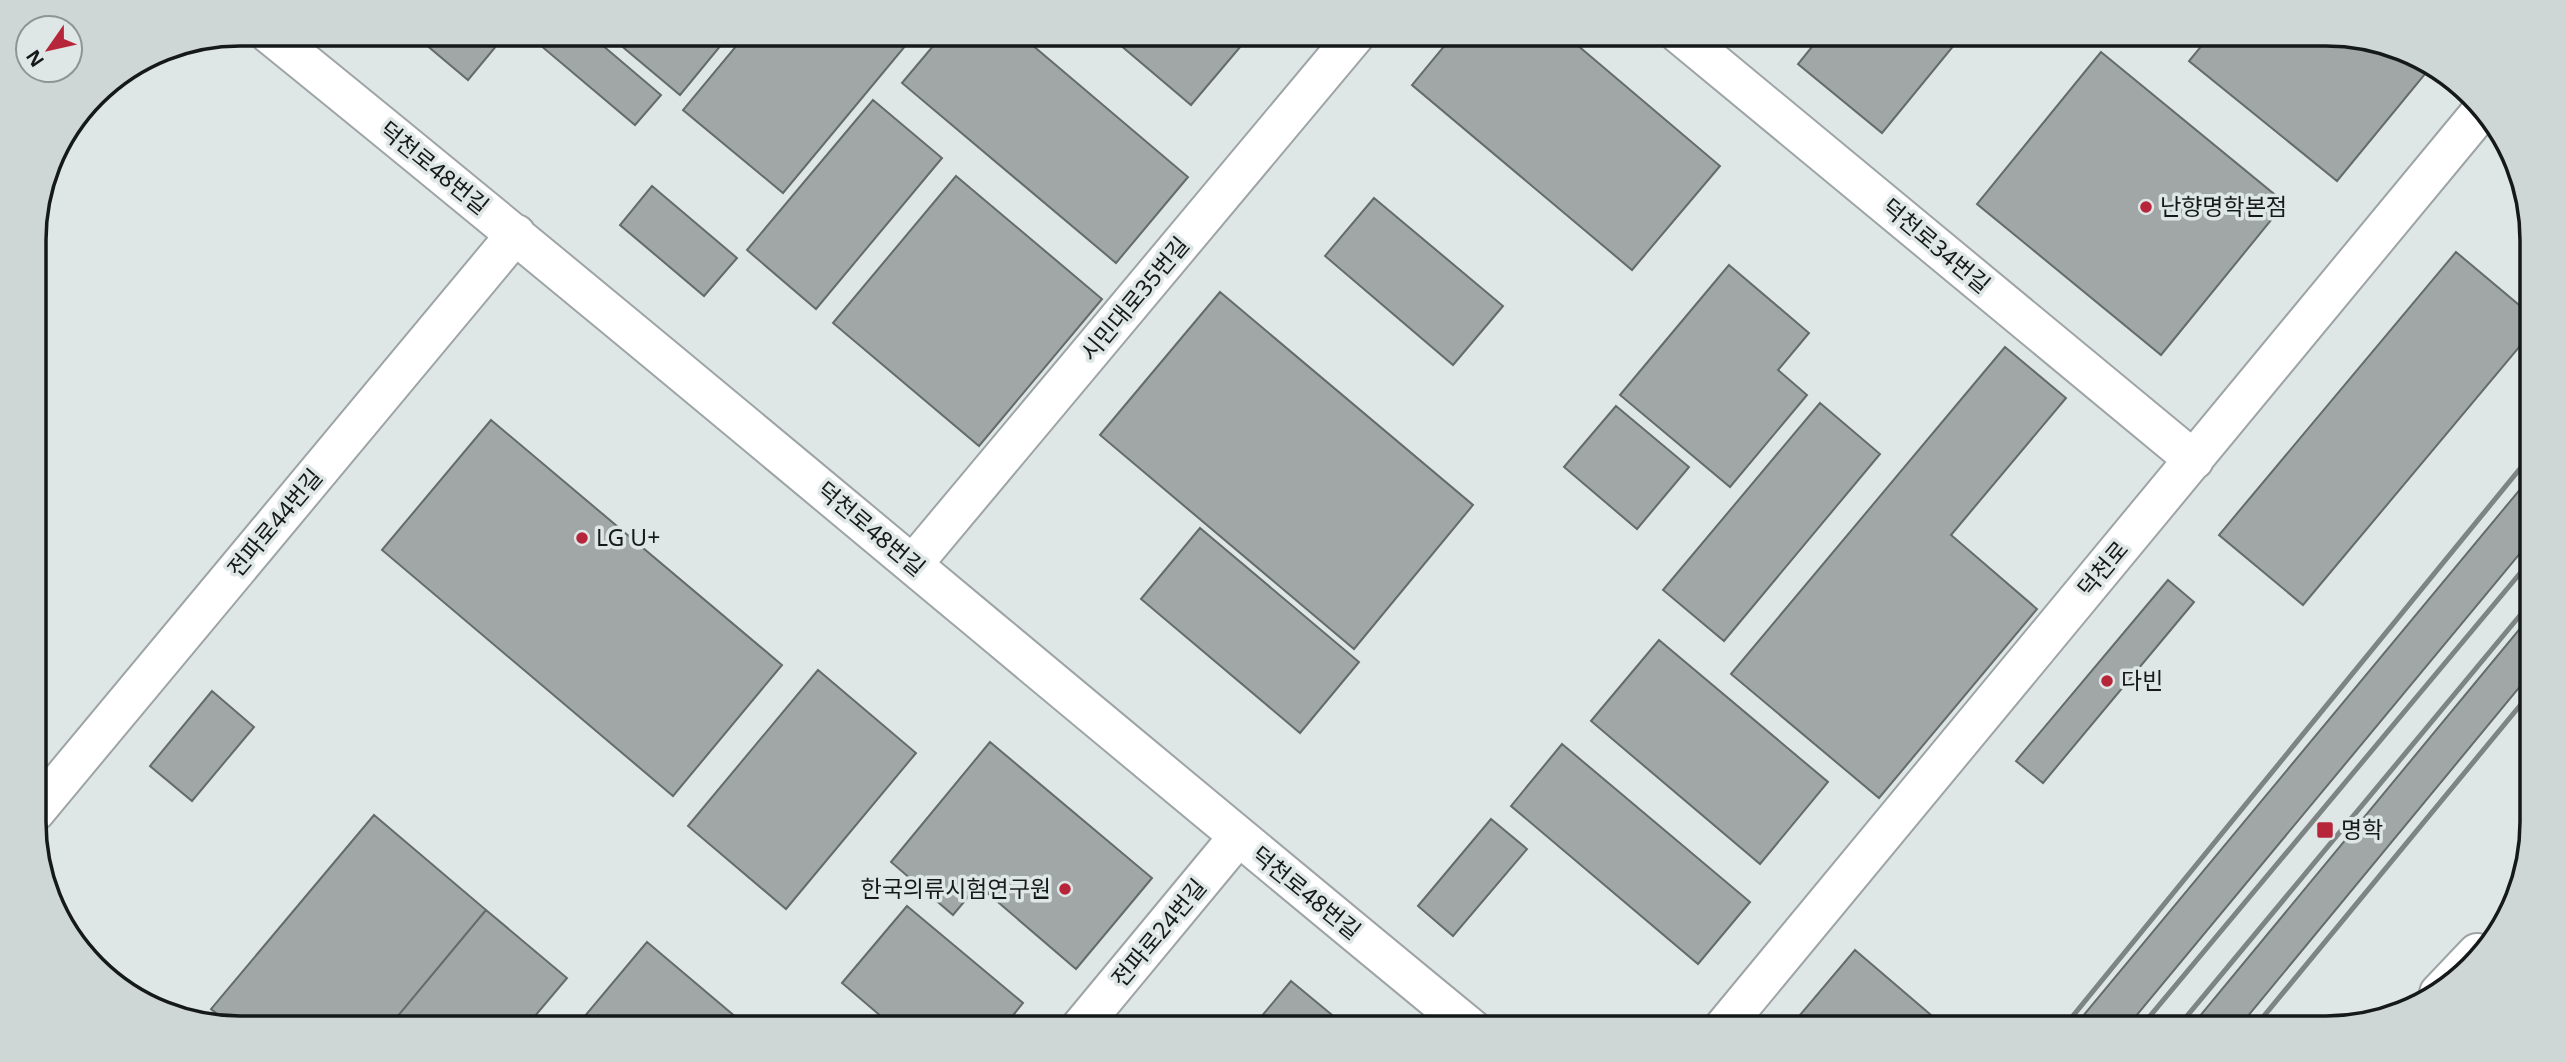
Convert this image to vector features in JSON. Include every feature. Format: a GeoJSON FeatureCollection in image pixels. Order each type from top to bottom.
{"type":"FeatureCollection","features":[{"type":"Feature","properties":{"kind":"street","name":"덕천로48번길"},"geometry":{"type":"LineString","coordinates":[[283,45],[516,234],[1457,1016]]}},
{"type":"Feature","properties":{"kind":"street","name":"시민대로35번길"},"geometry":{"type":"LineString","coordinates":[[913,564],[1347,45]]}},
{"type":"Feature","properties":{"kind":"street","name":"덕천로34번길"},"geometry":{"type":"LineString","coordinates":[[1693,45],[2194,460]]}},
{"type":"Feature","properties":{"kind":"street","name":"덕천로"},"geometry":{"type":"LineString","coordinates":[[1733,1016],[2476,117]]}},
{"type":"Feature","properties":{"kind":"street","name":"전파로44번길"},"geometry":{"type":"LineString","coordinates":[[46,799],[516,234]]}},
{"type":"Feature","properties":{"kind":"street","name":"전파로24번길"},"geometry":{"type":"LineString","coordinates":[[1090,1016],[1238,836]]}},
{"type":"Feature","properties":{"kind":"building"},"geometry":{"type":"Polygon","coordinates":[[[426,45],[497,45],[468,80],[426,45]]]}},
{"type":"Feature","properties":{"kind":"building"},"geometry":{"type":"Polygon","coordinates":[[[540,45],[602,45],[661,95],[635,125],[540,45]]]}},
{"type":"Feature","properties":{"kind":"building"},"geometry":{"type":"Polygon","coordinates":[[[620,45],[721,45],[680,95],[620,45]]]}},
{"type":"Feature","properties":{"kind":"building"},"geometry":{"type":"Polygon","coordinates":[[[737,45],[906,45],[783,193],[683,110],[737,45]]]}},
{"type":"Feature","properties":{"kind":"building"},"geometry":{"type":"Polygon","coordinates":[[[934,45],[1032,45],[1188,177],[1116,263],[902,83],[934,45]]]}},
{"type":"Feature","properties":{"kind":"building"},"geometry":{"type":"Polygon","coordinates":[[[1120,45],[1242,45],[1191,105],[1120,45]]]}},
{"type":"Feature","properties":{"kind":"building"},"geometry":{"type":"Polygon","coordinates":[[[1445,45],[1577,45],[1720,166],[1632,270],[1412,85],[1445,45]]]}},
{"type":"Feature","properties":{"kind":"building"},"geometry":{"type":"Polygon","coordinates":[[[1813,45],[1954,45],[1882,133],[1798,64],[1813,45]]]}},
{"type":"Feature","properties":{"kind":"building"},"geometry":{"type":"Polygon","coordinates":[[[2202,45],[2326,45],[2364,49],[2389,56],[2426,73],[2337,181],[2189,61],[2202,45]]]}},
{"type":"Feature","properties":{"kind":"building"},"geometry":{"type":"Polygon","coordinates":[[[2101,52],[2285,203],[2161,355],[1977,204],[2101,52]]]}},
{"type":"Feature","properties":{"kind":"building"},"geometry":{"type":"Polygon","coordinates":[[[873,100],[942,158],[816,309],[747,250],[873,100]]]}},
{"type":"Feature","properties":{"kind":"building"},"geometry":{"type":"Polygon","coordinates":[[[956,176],[1102,299],[979,446],[833,323],[956,176]]]}},
{"type":"Feature","properties":{"kind":"building"},"geometry":{"type":"Polygon","coordinates":[[[652,186],[737,258],[704,296],[620,225],[652,186]]]}},
{"type":"Feature","properties":{"kind":"building"},"geometry":{"type":"Polygon","coordinates":[[[1374,198],[1503,306],[1453,365],[1325,256],[1374,198]]]}},
{"type":"Feature","properties":{"kind":"building"},"geometry":{"type":"Polygon","coordinates":[[[2456,252],[2520,306],[2520,346],[2303,605],[2219,535],[2456,252]]]}},
{"type":"Feature","properties":{"kind":"building"},"geometry":{"type":"Polygon","coordinates":[[[1729,265],[1809,333],[1778,370],[1807,395],[1730,487],[1620,395],[1729,265]]]}},
{"type":"Feature","properties":{"kind":"building"},"geometry":{"type":"Polygon","coordinates":[[[1220,292],[1473,505],[1354,649],[1100,435],[1220,292]]]}},
{"type":"Feature","properties":{"kind":"building"},"geometry":{"type":"Polygon","coordinates":[[[2005,347],[2066,398],[1951,535],[2037,609],[1879,798],[1731,674],[2005,347]]]}},
{"type":"Feature","properties":{"kind":"building"},"geometry":{"type":"Polygon","coordinates":[[[1820,403],[1880,454],[1724,641],[1663,590],[1820,403]]]}},
{"type":"Feature","properties":{"kind":"building"},"geometry":{"type":"Polygon","coordinates":[[[1616,406],[1689,467],[1637,529],[1564,467],[1616,406]]]}},
{"type":"Feature","properties":{"kind":"building"},"geometry":{"type":"Polygon","coordinates":[[[491,420],[782,665],[673,796],[382,550],[491,420]]]}},
{"type":"Feature","properties":{"kind":"building"},"geometry":{"type":"Polygon","coordinates":[[[2520,489],[2520,553],[2136,1016],[2083,1016],[2520,489]]]}},
{"type":"Feature","properties":{"kind":"building"},"geometry":{"type":"Polygon","coordinates":[[[1200,528],[1359,662],[1300,733],[1141,599],[1200,528]]]}},
{"type":"Feature","properties":{"kind":"building"},"geometry":{"type":"Polygon","coordinates":[[[2168,580],[2194,602],[2043,783],[2016,761],[2168,580]]]}},
{"type":"Feature","properties":{"kind":"building"},"geometry":{"type":"Polygon","coordinates":[[[2520,629],[2520,687],[2248,1016],[2200,1016],[2520,629]]]}},
{"type":"Feature","properties":{"kind":"building"},"geometry":{"type":"Polygon","coordinates":[[[1659,640],[1828,782],[1760,864],[1591,721],[1659,640]]]}},
{"type":"Feature","properties":{"kind":"building"},"geometry":{"type":"Polygon","coordinates":[[[818,670],[916,753],[786,909],[688,826],[818,670]]]}},
{"type":"Feature","properties":{"kind":"building"},"geometry":{"type":"Polygon","coordinates":[[[212,691],[254,727],[192,801],[150,766],[212,691]]]}},
{"type":"Feature","properties":{"kind":"building"},"geometry":{"type":"Polygon","coordinates":[[[990,742],[1152,878],[1076,969],[978,885],[953,915],[891,862],[990,742]]]}},
{"type":"Feature","properties":{"kind":"building"},"geometry":{"type":"Polygon","coordinates":[[[1562,744],[1750,902],[1698,964],[1511,806],[1562,744]]]}},
{"type":"Feature","properties":{"kind":"building"},"geometry":{"type":"Polygon","coordinates":[[[374,815],[486,910],[398,1016],[240,1016],[219,1015],[211,1009],[374,815]]]}},
{"type":"Feature","properties":{"kind":"building"},"geometry":{"type":"Polygon","coordinates":[[[1491,819],[1527,849],[1453,936],[1418,906],[1491,819]]]}},
{"type":"Feature","properties":{"kind":"building"},"geometry":{"type":"Polygon","coordinates":[[[907,906],[1023,1003],[1012,1016],[881,1016],[842,983],[907,906]]]}},
{"type":"Feature","properties":{"kind":"building"},"geometry":{"type":"Polygon","coordinates":[[[486,910],[567,978],[535,1016],[398,1016],[486,910]]]}},
{"type":"Feature","properties":{"kind":"building"},"geometry":{"type":"Polygon","coordinates":[[[647,942],[735,1016],[585,1016],[647,942]]]}},
{"type":"Feature","properties":{"kind":"building"},"geometry":{"type":"Polygon","coordinates":[[[1855,950],[1932,1016],[1799,1016],[1855,950]]]}},
{"type":"Feature","properties":{"kind":"building"},"geometry":{"type":"Polygon","coordinates":[[[1291,981],[1333,1016],[1262,1016],[1291,981]]]}},
{"type":"Feature","properties":{"kind":"railway"},"geometry":{"type":"LineString","coordinates":[[2073,1016],[2520,469]]}},
{"type":"Feature","properties":{"kind":"railway"},"geometry":{"type":"LineString","coordinates":[[2150,1016],[2520,573]]}},
{"type":"Feature","properties":{"kind":"railway"},"geometry":{"type":"LineString","coordinates":[[2187,1016],[2520,615]]}},
{"type":"Feature","properties":{"kind":"railway"},"geometry":{"type":"LineString","coordinates":[[2264,1016],[2520,706]]}},
{"type":"Feature","properties":{"kind":"place","name":"난향명학본점"},"geometry":{"type":"Point","coordinates":[2146,207]}},
{"type":"Feature","properties":{"kind":"place","name":"LG U+"},"geometry":{"type":"Point","coordinates":[582,538]}},
{"type":"Feature","properties":{"kind":"place","name":"다빈"},"geometry":{"type":"Point","coordinates":[2107,681]}},
{"type":"Feature","properties":{"kind":"place","name":"명학"},"geometry":{"type":"Point","coordinates":[2325,830]}},
{"type":"Feature","properties":{"kind":"place","name":"한국의류시험연구원"},"geometry":{"type":"Point","coordinates":[1065,889]}}]}
